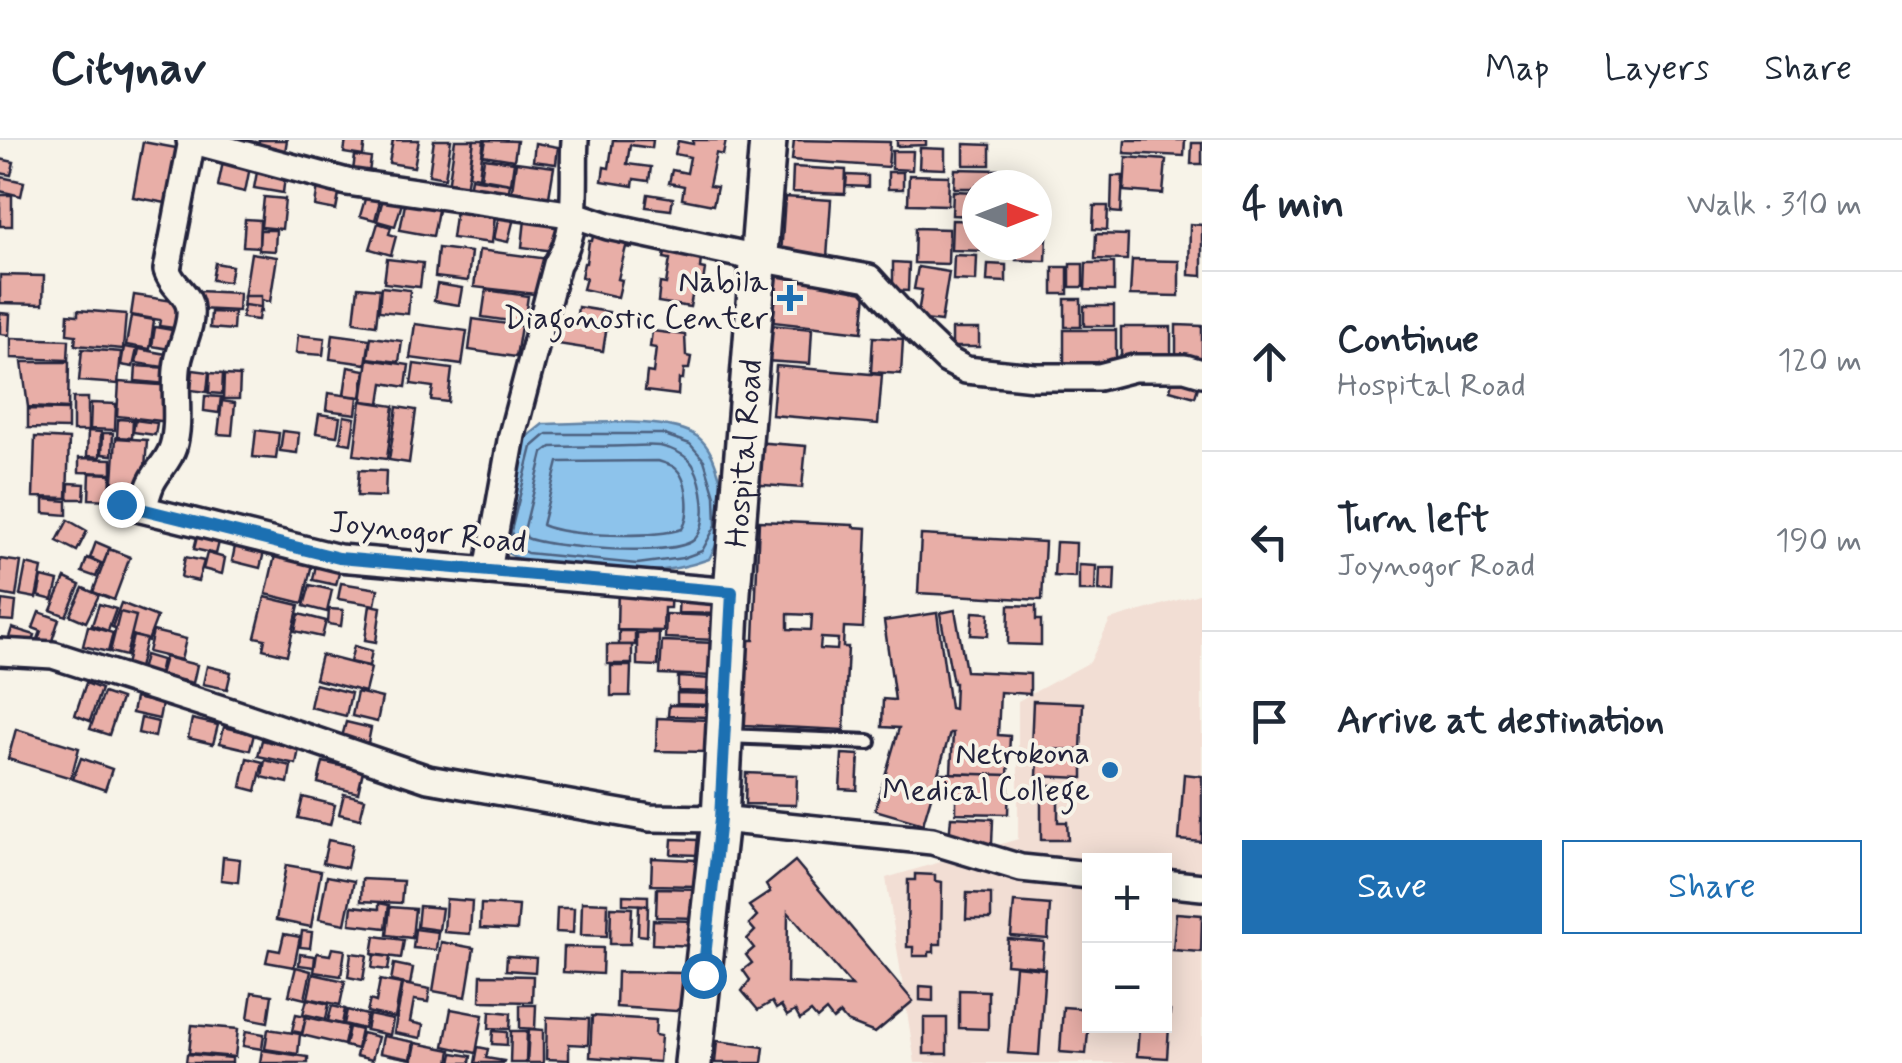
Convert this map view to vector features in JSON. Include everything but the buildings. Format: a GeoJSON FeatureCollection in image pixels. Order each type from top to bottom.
{"type":"FeatureCollection","features":[{"type":"Feature","properties":{"kind":"street"},"geometry":{"type":"LineString","coordinates":[[191,140],[346,182],[575,215],[608,226],[870,278],[946,360],[966,370],[1034,377],[1099,377],[1134,368],[1184,368],[1202,373]]}},
{"type":"Feature","properties":{"kind":"street","name":"Joynogor Road"},"geometry":{"type":"LineString","coordinates":[[191,140],[168,270],[171,283],[186,297],[190,307],[178,365],[173,447],[132,507],[339,558],[732,592]]}},
{"type":"Feature","properties":{"kind":"street"},"geometry":{"type":"LineString","coordinates":[[488,571],[512,435],[575,215],[575,140]]}},
{"type":"Feature","properties":{"kind":"street","name":"Hospital Road"},"geometry":{"type":"LineString","coordinates":[[692,1063],[720,819],[732,592],[768,140]]}},
{"type":"Feature","properties":{"kind":"street"},"geometry":{"type":"LineString","coordinates":[[0,652],[53,655],[428,779],[650,818],[720,819],[932,841],[1021,868],[1082,874]]}},
{"type":"Feature","properties":{"kind":"street"},"geometry":{"type":"LineString","coordinates":[[1172,885],[1202,888]]}},
{"type":"Feature","properties":{"kind":"lane"},"geometry":{"type":"LineString","coordinates":[[723,736],[869,742]]}},
{"type":"Feature","properties":{"kind":"shaded area","name":"Netrokona Medical College"},"geometry":{"type":"Polygon","coordinates":[[[1202,593],[1202,1063],[915,1063],[886,878],[1018,839],[1018,701],[1090,662],[1110,620],[1202,593]]]}},
{"type":"Feature","properties":{"kind":"water"},"geometry":{"type":"Polygon","coordinates":[[[646,423],[685,430],[698,437],[714,461],[726,511],[723,529],[709,559],[674,569],[624,571],[536,564],[504,551],[501,531],[523,440],[543,424],[646,423]]]}},
{"type":"Feature","properties":{"kind":"place","name":"Nabila Diagonostic Center"},"geometry":{"type":"Point","coordinates":[790,298]}},
{"type":"Feature","properties":{"kind":"place","name":"Netrokona Medical College"},"geometry":{"type":"Point","coordinates":[1110,770]}},
{"type":"Feature","properties":{"kind":"route"},"geometry":{"type":"LineString","coordinates":[[121,504],[339,558],[732,592],[720,819],[703,975]]}}]}
